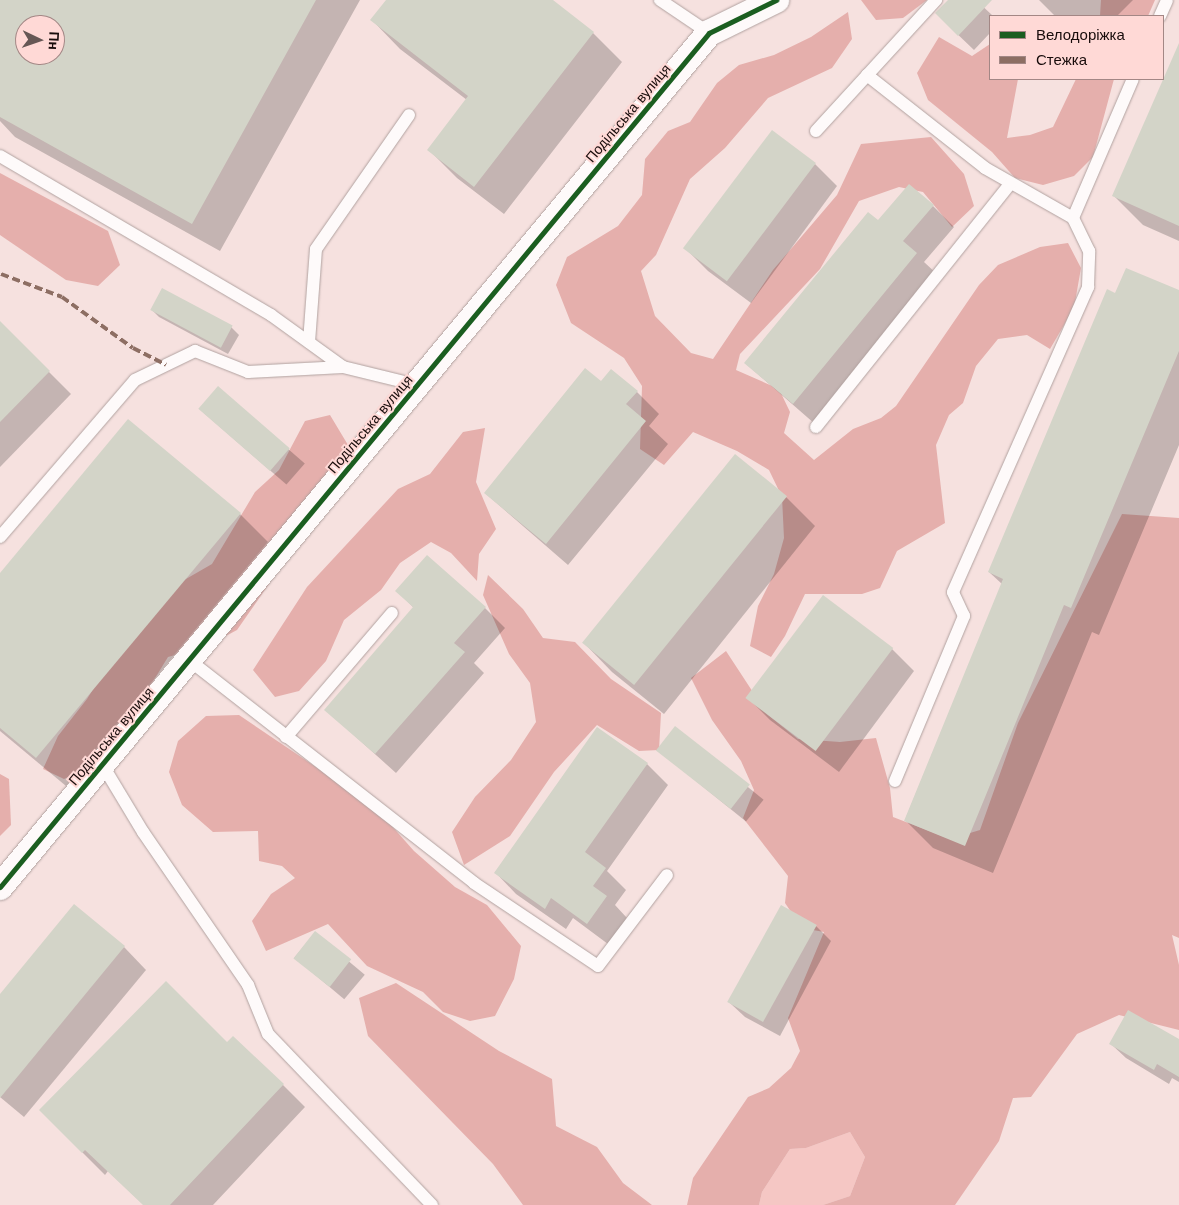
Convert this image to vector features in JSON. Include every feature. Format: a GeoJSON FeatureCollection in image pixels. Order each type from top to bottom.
{"type":"FeatureCollection","features":[{"type":"Feature","properties":{"kind":"street","name":"Подільська вулиця"},"geometry":{"type":"LineString","coordinates":[[0,887],[709,33],[776,0]]}},
{"type":"Feature","properties":{"kind":"lane"},"geometry":{"type":"LineString","coordinates":[[660,0],[709,33]]}},
{"type":"Feature","properties":{"kind":"lane"},"geometry":{"type":"LineString","coordinates":[[816,131],[936,0]]}},
{"type":"Feature","properties":{"kind":"lane"},"geometry":{"type":"LineString","coordinates":[[1160,15],[1167,0]]}},
{"type":"Feature","properties":{"kind":"lane"},"geometry":{"type":"LineString","coordinates":[[868,75],[986,168],[1073,218],[1089,251],[1088,287],[953,592],[964,616],[895,781]]}},
{"type":"Feature","properties":{"kind":"lane"},"geometry":{"type":"LineString","coordinates":[[1073,218],[1133,80]]}},
{"type":"Feature","properties":{"kind":"lane"},"geometry":{"type":"LineString","coordinates":[[309,342],[316,249],[409,115]]}},
{"type":"Feature","properties":{"kind":"lane"},"geometry":{"type":"LineString","coordinates":[[0,156],[271,315],[343,367]]}},
{"type":"Feature","properties":{"kind":"lane"},"geometry":{"type":"LineString","coordinates":[[816,427],[1011,183]]}},
{"type":"Feature","properties":{"kind":"lane"},"geometry":{"type":"LineString","coordinates":[[0,537],[134,380],[195,351],[248,372],[343,367],[417,385]]}},
{"type":"Feature","properties":{"kind":"lane"},"geometry":{"type":"LineString","coordinates":[[286,737],[392,614]]}},
{"type":"Feature","properties":{"kind":"lane"},"geometry":{"type":"LineString","coordinates":[[189,660],[474,883],[598,966],[667,875]]}},
{"type":"Feature","properties":{"kind":"lane"},"geometry":{"type":"LineString","coordinates":[[102,764],[143,832],[248,985],[268,1034],[432,1205]]}},
{"type":"Feature","properties":{"kind":"shaded area"},"geometry":{"type":"Polygon","coordinates":[[[861,0],[927,0],[903,18],[876,20],[861,0]]]}},
{"type":"Feature","properties":{"kind":"shaded area"},"geometry":{"type":"Polygon","coordinates":[[[1101,0],[1155,0],[1148,15],[1100,15],[1101,0]]]}},
{"type":"Feature","properties":{"kind":"shaded area"},"geometry":{"type":"Polygon","coordinates":[[[848,12],[852,39],[832,68],[768,98],[725,148],[690,179],[656,255],[641,271],[655,316],[691,353],[713,359],[773,270],[837,195],[861,144],[931,137],[964,174],[974,206],[952,227],[923,192],[899,187],[859,201],[820,269],[740,354],[736,370],[779,389],[790,412],[784,433],[814,460],[853,429],[881,418],[896,406],[979,285],[998,265],[1040,247],[1068,243],[1081,268],[1074,308],[1050,349],[1027,335],[998,339],[976,366],[963,403],[949,415],[936,445],[945,523],[897,551],[880,588],[862,594],[805,594],[785,636],[771,657],[750,646],[758,606],[774,574],[784,538],[782,497],[769,470],[737,451],[693,432],[664,465],[640,449],[642,386],[624,358],[571,323],[556,285],[567,257],[618,226],[642,195],[645,159],[668,131],[690,122],[717,83],[739,65],[774,55],[811,37],[848,12]]]}},
{"type":"Feature","properties":{"kind":"shaded area"},"geometry":{"type":"Polygon","coordinates":[[[939,37],[972,56],[989,45],[989,80],[1018,80],[1007,138],[1030,135],[1053,127],[1076,80],[1114,80],[1093,157],[1074,176],[1043,185],[1015,178],[992,152],[928,100],[917,73],[939,37]]]}},
{"type":"Feature","properties":{"kind":"shaded area"},"geometry":{"type":"Polygon","coordinates":[[[0,173],[108,231],[120,265],[98,286],[66,280],[0,235],[0,173]]]}},
{"type":"Feature","properties":{"kind":"shaded area"},"geometry":{"type":"Polygon","coordinates":[[[330,415],[348,445],[341,486],[297,525],[269,584],[237,630],[207,646],[168,657],[105,760],[64,779],[43,769],[58,736],[87,699],[113,657],[179,583],[212,564],[255,492],[279,470],[305,421],[330,415]]]}},
{"type":"Feature","properties":{"kind":"shaded area"},"geometry":{"type":"Polygon","coordinates":[[[485,428],[476,482],[496,529],[479,554],[477,581],[451,553],[431,542],[400,563],[381,590],[344,620],[326,661],[299,691],[275,697],[253,670],[307,587],[398,489],[430,474],[463,432],[485,428]]]}},
{"type":"Feature","properties":{"kind":"shaded area"},"geometry":{"type":"Polygon","coordinates":[[[1122,514],[1179,518],[1179,938],[1172,935],[1179,965],[1179,1030],[1119,1015],[1077,1034],[1031,1097],[1013,1098],[999,1141],[955,1205],[823,1205],[850,1196],[865,1157],[850,1132],[806,1148],[790,1149],[762,1192],[759,1205],[687,1205],[693,1178],[748,1097],[769,1088],[791,1068],[800,1051],[788,1018],[824,932],[802,928],[785,903],[788,876],[743,818],[754,790],[741,761],[712,720],[691,678],[726,651],[768,715],[798,739],[840,742],[876,738],[890,788],[893,817],[950,839],[980,830],[1018,723],[1122,514]]]}},
{"type":"Feature","properties":{"kind":"shaded area"},"geometry":{"type":"Polygon","coordinates":[[[488,575],[523,609],[543,638],[575,642],[611,679],[661,713],[659,750],[639,751],[597,725],[554,772],[510,836],[464,865],[452,832],[475,797],[511,760],[536,722],[530,683],[509,654],[483,595],[488,575]]]}},
{"type":"Feature","properties":{"kind":"shaded area"},"geometry":{"type":"Polygon","coordinates":[[[239,715],[375,807],[414,851],[455,887],[487,905],[521,946],[514,979],[495,1016],[470,1021],[443,1012],[423,992],[367,966],[328,924],[266,951],[252,921],[271,894],[295,878],[282,866],[259,861],[258,831],[213,832],[182,805],[169,772],[178,741],[206,716],[239,715]]]}},
{"type":"Feature","properties":{"kind":"shaded area"},"geometry":{"type":"Polygon","coordinates":[[[0,774],[9,779],[11,825],[0,836],[0,774]]]}},
{"type":"Feature","properties":{"kind":"shaded area"},"geometry":{"type":"Polygon","coordinates":[[[396,983],[499,1051],[552,1079],[556,1126],[597,1147],[623,1183],[652,1205],[523,1205],[493,1164],[368,1036],[359,998],[396,983]]]}},
{"type":"Feature","properties":{"kind":"shaded area"},"geometry":{"type":"Polygon","coordinates":[[[850,1132],[865,1157],[850,1196],[823,1205],[759,1205],[762,1192],[790,1149],[806,1148],[850,1132]]]}},
{"type":"Feature","properties":{"kind":"building"},"geometry":{"type":"Polygon","coordinates":[[[0,0],[316,0],[192,224],[0,117],[0,0]]]}},
{"type":"Feature","properties":{"kind":"building"},"geometry":{"type":"Polygon","coordinates":[[[386,0],[553,0],[594,32],[474,187],[427,150],[468,96],[370,20],[386,0]]]}},
{"type":"Feature","properties":{"kind":"building"},"geometry":{"type":"Polygon","coordinates":[[[948,0],[992,0],[958,36],[935,13],[948,0]]]}},
{"type":"Feature","properties":{"kind":"building"},"geometry":{"type":"Polygon","coordinates":[[[1179,43],[1179,226],[1112,196],[1179,43]]]}},
{"type":"Feature","properties":{"kind":"building"},"geometry":{"type":"Polygon","coordinates":[[[772,130],[816,163],[727,281],[683,248],[772,130]]]}},
{"type":"Feature","properties":{"kind":"building"},"geometry":{"type":"Polygon","coordinates":[[[909,184],[934,205],[903,241],[917,253],[793,404],[744,363],[868,212],[878,220],[909,184]]]}},
{"type":"Feature","properties":{"kind":"building"},"geometry":{"type":"Polygon","coordinates":[[[1126,268],[1179,290],[1179,351],[1071,608],[1064,605],[965,846],[904,821],[1003,579],[988,572],[1107,289],[1115,293],[1126,268]]]}},
{"type":"Feature","properties":{"kind":"building"},"geometry":{"type":"Polygon","coordinates":[[[162,288],[233,326],[221,348],[150,310],[162,288]]]}},
{"type":"Feature","properties":{"kind":"building"},"geometry":{"type":"Polygon","coordinates":[[[0,321],[50,371],[0,422],[0,321]]]}},
{"type":"Feature","properties":{"kind":"building"},"geometry":{"type":"Polygon","coordinates":[[[585,368],[601,381],[611,369],[638,391],[626,404],[646,421],[546,544],[484,493],[585,368]]]}},
{"type":"Feature","properties":{"kind":"building"},"geometry":{"type":"Polygon","coordinates":[[[218,386],[290,448],[270,471],[198,409],[218,386]]]}},
{"type":"Feature","properties":{"kind":"building"},"geometry":{"type":"Polygon","coordinates":[[[128,419],[241,513],[36,758],[0,728],[0,573],[128,419]]]}},
{"type":"Feature","properties":{"kind":"building"},"geometry":{"type":"Polygon","coordinates":[[[735,454],[787,496],[634,685],[582,643],[735,454]]]}},
{"type":"Feature","properties":{"kind":"building"},"geometry":{"type":"Polygon","coordinates":[[[427,555],[486,607],[454,643],[465,652],[375,754],[324,710],[413,607],[395,591],[427,555]]]}},
{"type":"Feature","properties":{"kind":"building"},"geometry":{"type":"Polygon","coordinates":[[[823,595],[893,648],[816,751],[745,698],[823,595]]]}},
{"type":"Feature","properties":{"kind":"building"},"geometry":{"type":"Polygon","coordinates":[[[675,726],[750,784],[731,809],[656,750],[675,726]]]}},
{"type":"Feature","properties":{"kind":"building"},"geometry":{"type":"Polygon","coordinates":[[[597,727],[648,763],[585,852],[606,868],[593,886],[607,896],[587,924],[551,898],[545,909],[494,873],[597,727]]]}},
{"type":"Feature","properties":{"kind":"building"},"geometry":{"type":"Polygon","coordinates":[[[74,904],[125,946],[0,1098],[0,994],[74,904]]]}},
{"type":"Feature","properties":{"kind":"building"},"geometry":{"type":"Polygon","coordinates":[[[781,905],[817,925],[763,1022],[727,1002],[781,905]]]}},
{"type":"Feature","properties":{"kind":"building"},"geometry":{"type":"Polygon","coordinates":[[[315,931],[351,959],[330,987],[293,959],[315,931]]]}},
{"type":"Feature","properties":{"kind":"building"},"geometry":{"type":"Polygon","coordinates":[[[166,981],[227,1042],[233,1036],[284,1084],[170,1205],[143,1205],[85,1150],[82,1153],[39,1110],[166,981]]]}},
{"type":"Feature","properties":{"kind":"building"},"geometry":{"type":"Polygon","coordinates":[[[1128,1010],[1179,1039],[1179,1077],[1157,1064],[1154,1070],[1109,1044],[1128,1010]]]}},
{"type":"Feature","properties":{"kind":"marked path"},"geometry":{"type":"LineString","coordinates":[[1,274],[62,297],[133,348],[166,365]]}},
{"type":"Feature","properties":{"kind":"cycle path"},"geometry":{"type":"LineString","coordinates":[[0,887],[709,33],[776,0]]}}]}
